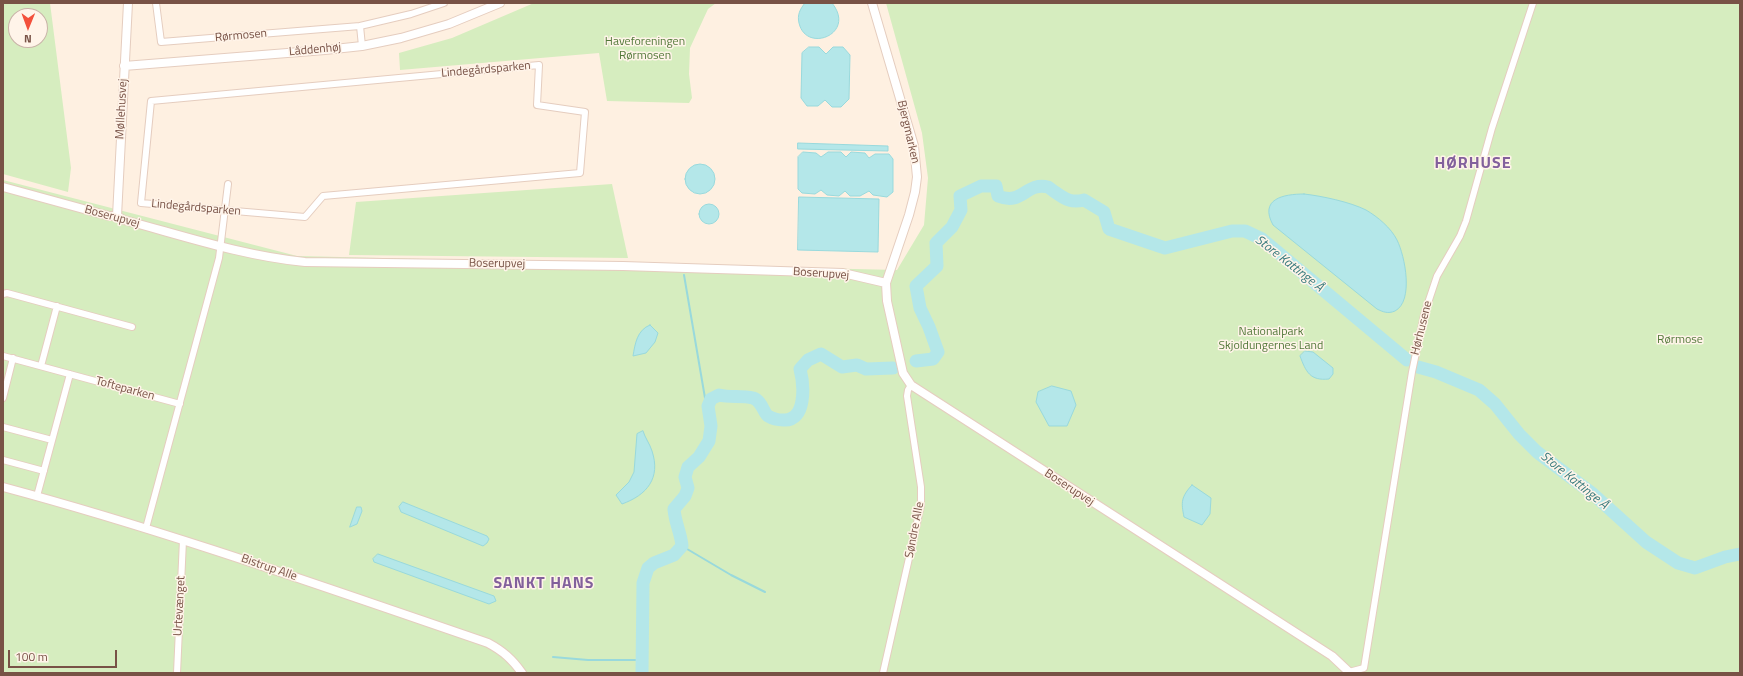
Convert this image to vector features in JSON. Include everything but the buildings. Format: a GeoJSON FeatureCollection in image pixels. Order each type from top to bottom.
{"type":"FeatureCollection","features":[{"type":"Feature","properties":{"kind":"street","name":"Møllehusvej"},"geometry":{"type":"LineString","coordinates":[[117,216],[128,3]]}},
{"type":"Feature","properties":{"kind":"street","name":"Rørmosen"},"geometry":{"type":"LineString","coordinates":[[156,3],[161,42],[360,26],[411,14],[444,3]]}},
{"type":"Feature","properties":{"kind":"street","name":"Låddenhøj"},"geometry":{"type":"LineString","coordinates":[[124,66],[362,46],[401,38],[449,24],[500,3]]}},
{"type":"Feature","properties":{"kind":"street","name":"Bjergmarken"},"geometry":{"type":"LineString","coordinates":[[872,3],[914,146],[916,161],[916,184],[909,215],[886,283]]}},
{"type":"Feature","properties":{"kind":"street","name":"Hørhusene"},"geometry":{"type":"LineString","coordinates":[[1349,672],[1364,670],[1412,372],[1430,296],[1437,276],[1460,236],[1466,221],[1492,128],[1533,3]]}},
{"type":"Feature","properties":{"kind":"street"},"geometry":{"type":"LineString","coordinates":[[360,26],[362,46]]}},
{"type":"Feature","properties":{"kind":"street","name":"Lindegårdsparken"},"geometry":{"type":"LineString","coordinates":[[539,65],[537,105],[585,112],[580,174],[323,196],[305,217],[225,210],[141,203],[151,101],[539,65]]}},
{"type":"Feature","properties":{"kind":"street"},"geometry":{"type":"LineString","coordinates":[[146,528],[222,246],[228,184]]}},
{"type":"Feature","properties":{"kind":"street","name":"Boserupvej"},"geometry":{"type":"LineString","coordinates":[[3,187],[275,259],[305,262],[622,266],[843,273],[886,283],[887,301],[903,373],[911,385],[1332,656],[1349,672]]}},
{"type":"Feature","properties":{"kind":"street"},"geometry":{"type":"LineString","coordinates":[[3,294],[7,293],[132,327]]}},
{"type":"Feature","properties":{"kind":"street"},"geometry":{"type":"LineString","coordinates":[[41,366],[57,306]]}},
{"type":"Feature","properties":{"kind":"street","name":"Tofteparken"},"geometry":{"type":"LineString","coordinates":[[3,356],[180,404]]}},
{"type":"Feature","properties":{"kind":"street"},"geometry":{"type":"LineString","coordinates":[[3,398],[13,358]]}},
{"type":"Feature","properties":{"kind":"street"},"geometry":{"type":"LineString","coordinates":[[37,496],[70,374]]}},
{"type":"Feature","properties":{"kind":"street","name":"Søndre Alle"},"geometry":{"type":"LineString","coordinates":[[883,673],[921,505],[921,487],[908,396],[908,390],[911,385]]}},
{"type":"Feature","properties":{"kind":"street"},"geometry":{"type":"LineString","coordinates":[[3,427],[52,440]]}},
{"type":"Feature","properties":{"kind":"street"},"geometry":{"type":"LineString","coordinates":[[3,460],[44,471]]}},
{"type":"Feature","properties":{"kind":"street","name":"Bistrup Alle"},"geometry":{"type":"LineString","coordinates":[[3,487],[146,528],[488,642],[502,650],[522,673]]}},
{"type":"Feature","properties":{"kind":"street","name":"Urtevænget"},"geometry":{"type":"LineString","coordinates":[[177,673],[183,540]]}},
{"type":"Feature","properties":{"kind":"green space"},"geometry":{"type":"Polygon","coordinates":[[[3,3],[50,3],[71,168],[68,192],[3,174],[3,3]]]}},
{"type":"Feature","properties":{"kind":"green space","name":"Haveforeningen Rørmosen"},"geometry":{"type":"Polygon","coordinates":[[[534,3],[716,3],[708,9],[690,48],[689,74],[692,98],[689,103],[607,101],[599,53],[400,70],[399,53],[452,38],[534,3]]]}},
{"type":"Feature","properties":{"kind":"green space","name":"Nationalpark Skjoldungernes Land"},"geometry":{"type":"Polygon","coordinates":[[[886,3],[1740,3],[1740,673],[3,673],[3,180],[297,256],[897,270],[924,225],[928,178],[922,133],[886,3]]]}},
{"type":"Feature","properties":{"kind":"green space"},"geometry":{"type":"Polygon","coordinates":[[[612,184],[628,258],[349,255],[356,202],[612,184]]]}},
{"type":"Feature","properties":{"kind":"water"},"geometry":{"type":"Polygon","coordinates":[[[805,3],[832,3],[838,14],[838,24],[834,31],[828,36],[819,38],[811,37],[803,32],[798,17],[800,10],[805,3]]]}},
{"type":"Feature","properties":{"kind":"water"},"geometry":{"type":"Polygon","coordinates":[[[809,47],[819,47],[826,54],[833,47],[843,47],[850,55],[849,99],[841,107],[832,107],[825,100],[818,106],[807,106],[801,98],[802,53],[809,47]]]}},
{"type":"Feature","properties":{"kind":"water"},"geometry":{"type":"Polygon","coordinates":[[[798,143],[888,146],[888,151],[798,149],[798,143]]]}},
{"type":"Feature","properties":{"kind":"water"},"geometry":{"type":"Polygon","coordinates":[[[803,152],[816,153],[821,157],[828,152],[841,152],[846,157],[851,152],[865,153],[869,158],[875,154],[889,154],[893,159],[893,192],[887,197],[873,195],[869,191],[860,196],[850,196],[845,191],[839,196],[827,195],[821,190],[815,194],[802,193],[798,189],[798,157],[803,152]]]}},
{"type":"Feature","properties":{"kind":"water"},"geometry":{"type":"Polygon","coordinates":[[[700,164],[711,168],[715,179],[711,190],[700,194],[689,190],[685,179],[689,168],[700,164]]]}},
{"type":"Feature","properties":{"kind":"water"},"geometry":{"type":"Polygon","coordinates":[[[1304,194],[1352,204],[1375,216],[1391,231],[1397,240],[1403,256],[1406,278],[1404,298],[1401,306],[1395,311],[1386,312],[1377,309],[1273,225],[1269,216],[1269,209],[1275,200],[1288,195],[1304,194]]]}},
{"type":"Feature","properties":{"kind":"water"},"geometry":{"type":"Polygon","coordinates":[[[799,197],[879,199],[878,252],[798,250],[799,197]]]}},
{"type":"Feature","properties":{"kind":"water"},"geometry":{"type":"Polygon","coordinates":[[[709,204],[716,207],[719,214],[716,221],[709,224],[702,221],[699,214],[702,207],[709,204]]]}},
{"type":"Feature","properties":{"kind":"water"},"geometry":{"type":"Polygon","coordinates":[[[650,325],[658,333],[655,342],[646,353],[633,356],[639,334],[650,325]]]}},
{"type":"Feature","properties":{"kind":"water"},"geometry":{"type":"Polygon","coordinates":[[[1305,351],[1313,352],[1333,368],[1333,374],[1329,379],[1313,377],[1307,371],[1300,356],[1305,351]]]}},
{"type":"Feature","properties":{"kind":"water"},"geometry":{"type":"Polygon","coordinates":[[[1052,386],[1071,391],[1076,405],[1067,426],[1049,426],[1036,402],[1038,392],[1052,386]]]}},
{"type":"Feature","properties":{"kind":"water"},"geometry":{"type":"Polygon","coordinates":[[[643,431],[651,448],[654,461],[655,469],[653,477],[645,490],[638,496],[622,504],[616,495],[629,482],[634,472],[637,434],[643,431]]]}},
{"type":"Feature","properties":{"kind":"water"},"geometry":{"type":"Polygon","coordinates":[[[1192,485],[1211,498],[1210,514],[1202,525],[1184,517],[1182,507],[1184,496],[1192,485]]]}},
{"type":"Feature","properties":{"kind":"water"},"geometry":{"type":"Polygon","coordinates":[[[403,502],[487,536],[489,539],[483,546],[401,512],[399,507],[403,502]]]}},
{"type":"Feature","properties":{"kind":"water"},"geometry":{"type":"Polygon","coordinates":[[[357,507],[361,507],[362,511],[357,524],[350,527],[357,507]]]}},
{"type":"Feature","properties":{"kind":"water"},"geometry":{"type":"Polygon","coordinates":[[[378,554],[494,596],[496,601],[489,604],[374,562],[373,559],[378,554]]]}},
{"type":"Feature","properties":{"kind":"waterway","name":"Store Kattinge Å"},"geometry":{"type":"LineString","coordinates":[[916,361],[933,359],[938,352],[920,308],[916,286],[937,266],[936,243],[952,227],[961,210],[960,196],[981,186],[996,186],[998,196],[1006,198],[1019,196],[1040,186],[1048,187],[1066,199],[1072,201],[1084,200],[1104,212],[1109,229],[1165,248],[1232,231],[1245,231],[1262,239],[1407,360]]}},
{"type":"Feature","properties":{"kind":"waterway"},"geometry":{"type":"LineString","coordinates":[[684,275],[705,398],[708,406]]}},
{"type":"Feature","properties":{"kind":"waterway","name":"Store Kattinge Å"},"geometry":{"type":"LineString","coordinates":[[642,673],[643,583],[648,568],[654,563],[674,555],[682,546],[674,509],[685,496],[688,488],[685,477],[688,467],[699,457],[709,441],[711,426],[708,406],[711,399],[719,395],[753,398],[756,399],[766,414],[773,419],[791,419],[800,409],[803,392],[800,369],[808,360],[821,354],[842,367],[857,365],[866,369],[893,368]]}},
{"type":"Feature","properties":{"kind":"waterway","name":"Store Kattinge Å"},"geometry":{"type":"LineString","coordinates":[[1418,367],[1436,372],[1479,390],[1495,404],[1519,434],[1537,452],[1593,494],[1646,542],[1678,563],[1695,568],[1725,557],[1740,554]]}},
{"type":"Feature","properties":{"kind":"waterway"},"geometry":{"type":"LineString","coordinates":[[682,546],[731,575],[765,592]]}},
{"type":"Feature","properties":{"kind":"waterway"},"geometry":{"type":"LineString","coordinates":[[553,657],[588,660],[642,660]]}},
{"type":"Feature","properties":{"kind":"district","name":"HØRHUSE"},"geometry":{"type":"Point","coordinates":[1473,164]}},
{"type":"Feature","properties":{"kind":"district","name":"SANKT HANS"},"geometry":{"type":"Point","coordinates":[544,584]}},
{"type":"Feature","properties":{"kind":"park label","name":"Rørmose"},"geometry":{"type":"Point","coordinates":[1680,340]}}]}
